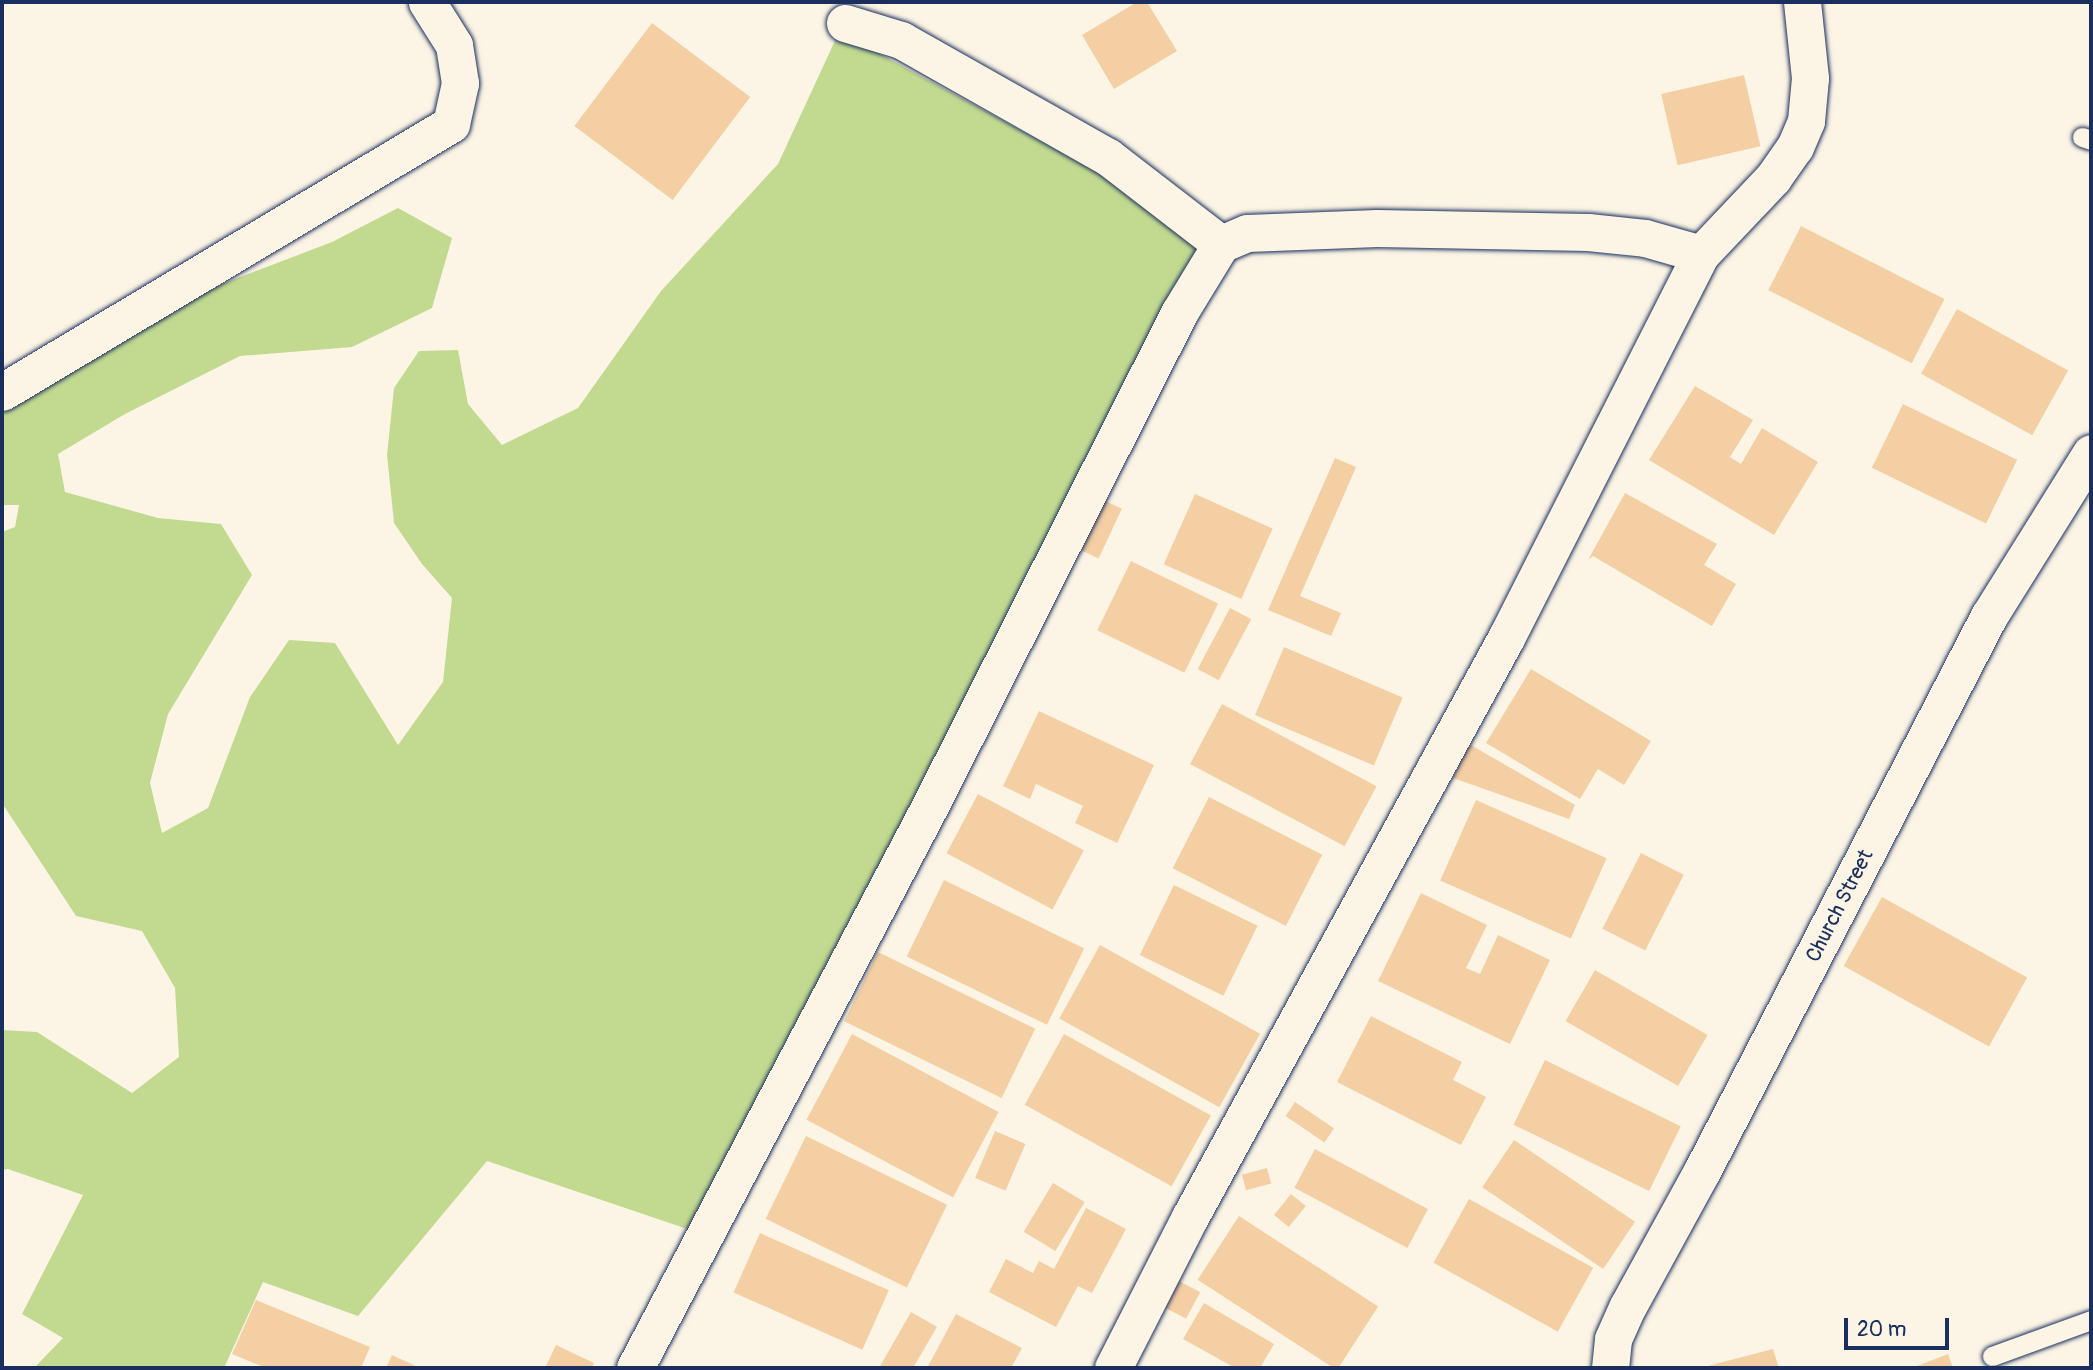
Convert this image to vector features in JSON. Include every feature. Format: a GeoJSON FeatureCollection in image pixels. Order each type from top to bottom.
{"type":"FeatureCollection","features":[{"type":"Feature","properties":{"kind":"street"},"geometry":{"type":"LineString","coordinates":[[2,392],[452,124],[460,83],[454,45],[427,2]]}},
{"type":"Feature","properties":{"kind":"street"},"geometry":{"type":"LineString","coordinates":[[1113,1368],[1196,1205],[1506,638],[1701,254],[1773,178],[1795,147],[1806,121],[1810,78],[1802,2]]}},
{"type":"Feature","properties":{"kind":"street"},"geometry":{"type":"LineString","coordinates":[[845,23],[901,40],[1108,157],[1221,244]]}},
{"type":"Feature","properties":{"kind":"street"},"geometry":{"type":"LineString","coordinates":[[635,1368],[932,802],[1179,313],[1221,244],[1247,233],[1377,228],[1588,232],[1644,237],[1701,254]]}},
{"type":"Feature","properties":{"kind":"street","name":"Church Street"},"geometry":{"type":"LineString","coordinates":[[1610,1368],[1613,1339],[1628,1306],[1702,1171],[1989,616],[2091,453]]}},
{"type":"Feature","properties":{"kind":"lane"},"geometry":{"type":"LineString","coordinates":[[1992,1356],[2091,1320]]}},
{"type":"Feature","properties":{"kind":"green space"},"geometry":{"type":"Polygon","coordinates":[[[839,32],[1161,206],[1209,256],[705,1235],[487,1161],[358,1316],[263,1282],[224,1368],[34,1368],[63,1338],[22,1314],[83,1195],[8,1169],[2,1170],[2,1030],[37,1032],[132,1093],[179,1057],[175,988],[142,931],[76,916],[2,803],[2,532],[15,527],[19,505],[2,505],[2,411],[144,314],[332,242],[398,208],[452,238],[432,308],[352,347],[240,356],[125,414],[58,454],[65,492],[158,518],[221,524],[252,575],[168,714],[150,783],[162,833],[208,808],[250,697],[289,640],[335,643],[398,745],[443,682],[452,598],[422,564],[394,523],[387,455],[394,388],[419,351],[458,350],[468,404],[502,445],[578,408],[661,291],[778,164],[839,32]]]}},
{"type":"Feature","properties":{"kind":"building"},"geometry":{"type":"Polygon","coordinates":[[[1137,2],[1147,2],[1177,51],[1114,89],[1082,35],[1137,2]]]}},
{"type":"Feature","properties":{"kind":"building"},"geometry":{"type":"Polygon","coordinates":[[[652,23],[750,97],[673,200],[574,126],[652,23]]]}},
{"type":"Feature","properties":{"kind":"building"},"geometry":{"type":"Polygon","coordinates":[[[1744,75],[1760,146],[1678,165],[1661,94],[1744,75]]]}},
{"type":"Feature","properties":{"kind":"building"},"geometry":{"type":"Polygon","coordinates":[[[1801,226],[1944,299],[1912,363],[1768,290],[1801,226]]]}},
{"type":"Feature","properties":{"kind":"building"},"geometry":{"type":"Polygon","coordinates":[[[1957,309],[2068,371],[2032,435],[1921,374],[1957,309]]]}},
{"type":"Feature","properties":{"kind":"building"},"geometry":{"type":"Polygon","coordinates":[[[1695,386],[1753,420],[1730,457],[1741,464],[1762,428],[1818,462],[1774,535],[1649,460],[1695,386]]]}},
{"type":"Feature","properties":{"kind":"building"},"geometry":{"type":"Polygon","coordinates":[[[1903,404],[2017,460],[1986,523],[1872,468],[1903,404]]]}},
{"type":"Feature","properties":{"kind":"building"},"geometry":{"type":"Polygon","coordinates":[[[1335,458],[1356,467],[1300,596],[1341,613],[1331,636],[1268,610],[1335,458]]]}},
{"type":"Feature","properties":{"kind":"building"},"geometry":{"type":"Polygon","coordinates":[[[1625,493],[1717,544],[1704,565],[1736,584],[1712,626],[1593,556],[1588,560],[1625,493]]]}},
{"type":"Feature","properties":{"kind":"building"},"geometry":{"type":"Polygon","coordinates":[[[1195,494],[1273,529],[1241,599],[1164,564],[1195,494]]]}},
{"type":"Feature","properties":{"kind":"building"},"geometry":{"type":"Polygon","coordinates":[[[1101,499],[1122,509],[1099,559],[1078,549],[1101,499]]]}},
{"type":"Feature","properties":{"kind":"building"},"geometry":{"type":"Polygon","coordinates":[[[1131,561],[1218,604],[1184,673],[1097,630],[1131,561]]]}},
{"type":"Feature","properties":{"kind":"building"},"geometry":{"type":"Polygon","coordinates":[[[1230,608],[1251,619],[1219,680],[1198,669],[1230,608]]]}},
{"type":"Feature","properties":{"kind":"building"},"geometry":{"type":"Polygon","coordinates":[[[1284,647],[1403,697],[1374,766],[1255,715],[1284,647]]]}},
{"type":"Feature","properties":{"kind":"building"},"geometry":{"type":"Polygon","coordinates":[[[1531,669],[1651,741],[1624,785],[1598,769],[1580,799],[1486,743],[1531,669]]]}},
{"type":"Feature","properties":{"kind":"building"},"geometry":{"type":"Polygon","coordinates":[[[1222,704],[1377,786],[1345,846],[1190,764],[1222,704]]]}},
{"type":"Feature","properties":{"kind":"building"},"geometry":{"type":"Polygon","coordinates":[[[1039,711],[1154,765],[1117,843],[1075,823],[1083,806],[1036,784],[1030,799],[1003,786],[1039,711]]]}},
{"type":"Feature","properties":{"kind":"building"},"geometry":{"type":"Polygon","coordinates":[[[1469,744],[1575,805],[1569,819],[1453,778],[1469,744]]]}},
{"type":"Feature","properties":{"kind":"building"},"geometry":{"type":"Polygon","coordinates":[[[978,794],[1084,850],[1052,909],[947,853],[978,794]]]}},
{"type":"Feature","properties":{"kind":"building"},"geometry":{"type":"Polygon","coordinates":[[[1209,797],[1322,855],[1286,926],[1173,868],[1209,797]]]}},
{"type":"Feature","properties":{"kind":"building"},"geometry":{"type":"Polygon","coordinates":[[[1476,800],[1607,858],[1571,939],[1440,880],[1476,800]]]}},
{"type":"Feature","properties":{"kind":"building"},"geometry":{"type":"Polygon","coordinates":[[[1641,853],[1684,875],[1645,951],[1602,929],[1641,853]]]}},
{"type":"Feature","properties":{"kind":"building"},"geometry":{"type":"Polygon","coordinates":[[[944,880],[1084,948],[1047,1025],[907,956],[944,880]]]}},
{"type":"Feature","properties":{"kind":"building"},"geometry":{"type":"Polygon","coordinates":[[[1174,885],[1258,926],[1223,996],[1140,955],[1174,885]]]}},
{"type":"Feature","properties":{"kind":"building"},"geometry":{"type":"Polygon","coordinates":[[[1421,893],[1487,925],[1466,968],[1480,974],[1498,935],[1550,960],[1510,1044],[1378,981],[1421,893]]]}},
{"type":"Feature","properties":{"kind":"building"},"geometry":{"type":"Polygon","coordinates":[[[1882,897],[2027,977],[1989,1047],[1844,966],[1882,897]]]}},
{"type":"Feature","properties":{"kind":"building"},"geometry":{"type":"Polygon","coordinates":[[[1100,945],[1260,1034],[1219,1107],[1059,1018],[1100,945]]]}},
{"type":"Feature","properties":{"kind":"building"},"geometry":{"type":"Polygon","coordinates":[[[878,952],[1035,1029],[1002,1098],[844,1021],[878,952]]]}},
{"type":"Feature","properties":{"kind":"building"},"geometry":{"type":"Polygon","coordinates":[[[1595,970],[1708,1035],[1678,1086],[1566,1021],[1595,970]]]}},
{"type":"Feature","properties":{"kind":"building"},"geometry":{"type":"Polygon","coordinates":[[[1371,1016],[1462,1062],[1453,1080],[1486,1097],[1461,1145],[1337,1082],[1371,1016]]]}},
{"type":"Feature","properties":{"kind":"building"},"geometry":{"type":"Polygon","coordinates":[[[852,1034],[999,1112],[953,1198],[806,1120],[852,1034]]]}},
{"type":"Feature","properties":{"kind":"building"},"geometry":{"type":"Polygon","coordinates":[[[1064,1034],[1211,1115],[1172,1186],[1025,1105],[1064,1034]]]}},
{"type":"Feature","properties":{"kind":"building"},"geometry":{"type":"Polygon","coordinates":[[[1545,1060],[1681,1126],[1649,1191],[1513,1125],[1545,1060]]]}},
{"type":"Feature","properties":{"kind":"building"},"geometry":{"type":"Polygon","coordinates":[[[1295,1102],[1334,1128],[1324,1142],[1285,1116],[1295,1102]]]}},
{"type":"Feature","properties":{"kind":"building"},"geometry":{"type":"Polygon","coordinates":[[[995,1131],[1025,1144],[1005,1191],[975,1178],[995,1131]]]}},
{"type":"Feature","properties":{"kind":"building"},"geometry":{"type":"Polygon","coordinates":[[[806,1136],[947,1205],[907,1288],[766,1219],[806,1136]]]}},
{"type":"Feature","properties":{"kind":"building"},"geometry":{"type":"Polygon","coordinates":[[[1514,1140],[1635,1222],[1603,1269],[1482,1187],[1514,1140]]]}},
{"type":"Feature","properties":{"kind":"building"},"geometry":{"type":"Polygon","coordinates":[[[1315,1149],[1428,1209],[1407,1248],[1294,1188],[1315,1149]]]}},
{"type":"Feature","properties":{"kind":"building"},"geometry":{"type":"Polygon","coordinates":[[[1267,1168],[1271,1183],[1246,1190],[1242,1175],[1267,1168]]]}},
{"type":"Feature","properties":{"kind":"building"},"geometry":{"type":"Polygon","coordinates":[[[1053,1183],[1085,1202],[1055,1251],[1024,1232],[1053,1183]]]}},
{"type":"Feature","properties":{"kind":"building"},"geometry":{"type":"Polygon","coordinates":[[[1291,1194],[1306,1206],[1289,1227],[1274,1215],[1291,1194]]]}},
{"type":"Feature","properties":{"kind":"building"},"geometry":{"type":"Polygon","coordinates":[[[1469,1199],[1593,1268],[1558,1332],[1434,1263],[1469,1199]]]}},
{"type":"Feature","properties":{"kind":"building"},"geometry":{"type":"Polygon","coordinates":[[[1086,1208],[1126,1229],[1092,1293],[1078,1286],[1056,1327],[989,1292],[1006,1259],[1033,1273],[1039,1261],[1054,1269],[1086,1208]]]}},
{"type":"Feature","properties":{"kind":"building"},"geometry":{"type":"Polygon","coordinates":[[[1239,1216],[1378,1306],[1338,1368],[1334,1368],[1198,1280],[1239,1216]]]}},
{"type":"Feature","properties":{"kind":"building"},"geometry":{"type":"Polygon","coordinates":[[[760,1233],[889,1290],[862,1350],[734,1292],[760,1233]]]}},
{"type":"Feature","properties":{"kind":"building"},"geometry":{"type":"Polygon","coordinates":[[[1179,1281],[1200,1292],[1186,1319],[1165,1307],[1179,1281]]]}},
{"type":"Feature","properties":{"kind":"building"},"geometry":{"type":"Polygon","coordinates":[[[256,1300],[370,1347],[361,1368],[266,1368],[232,1354],[256,1300]]]}},
{"type":"Feature","properties":{"kind":"building"},"geometry":{"type":"Polygon","coordinates":[[[1204,1303],[1274,1344],[1260,1368],[1235,1368],[1183,1339],[1204,1303]]]}},
{"type":"Feature","properties":{"kind":"building"},"geometry":{"type":"Polygon","coordinates":[[[911,1312],[937,1327],[913,1368],[879,1368],[911,1312]]]}},
{"type":"Feature","properties":{"kind":"building"},"geometry":{"type":"Polygon","coordinates":[[[956,1314],[1022,1348],[1011,1368],[927,1368],[956,1314]]]}},
{"type":"Feature","properties":{"kind":"building"},"geometry":{"type":"Polygon","coordinates":[[[556,1345],[594,1363],[592,1368],[545,1368],[556,1345]]]}},
{"type":"Feature","properties":{"kind":"building"},"geometry":{"type":"Polygon","coordinates":[[[1773,1349],[1779,1368],[1704,1368],[1704,1367],[1773,1349]]]}},
{"type":"Feature","properties":{"kind":"building"},"geometry":{"type":"Polygon","coordinates":[[[1948,1354],[1953,1368],[1912,1368],[1948,1354]]]}},
{"type":"Feature","properties":{"kind":"building"},"geometry":{"type":"Polygon","coordinates":[[[392,1355],[420,1368],[386,1368],[392,1355]]]}}]}
